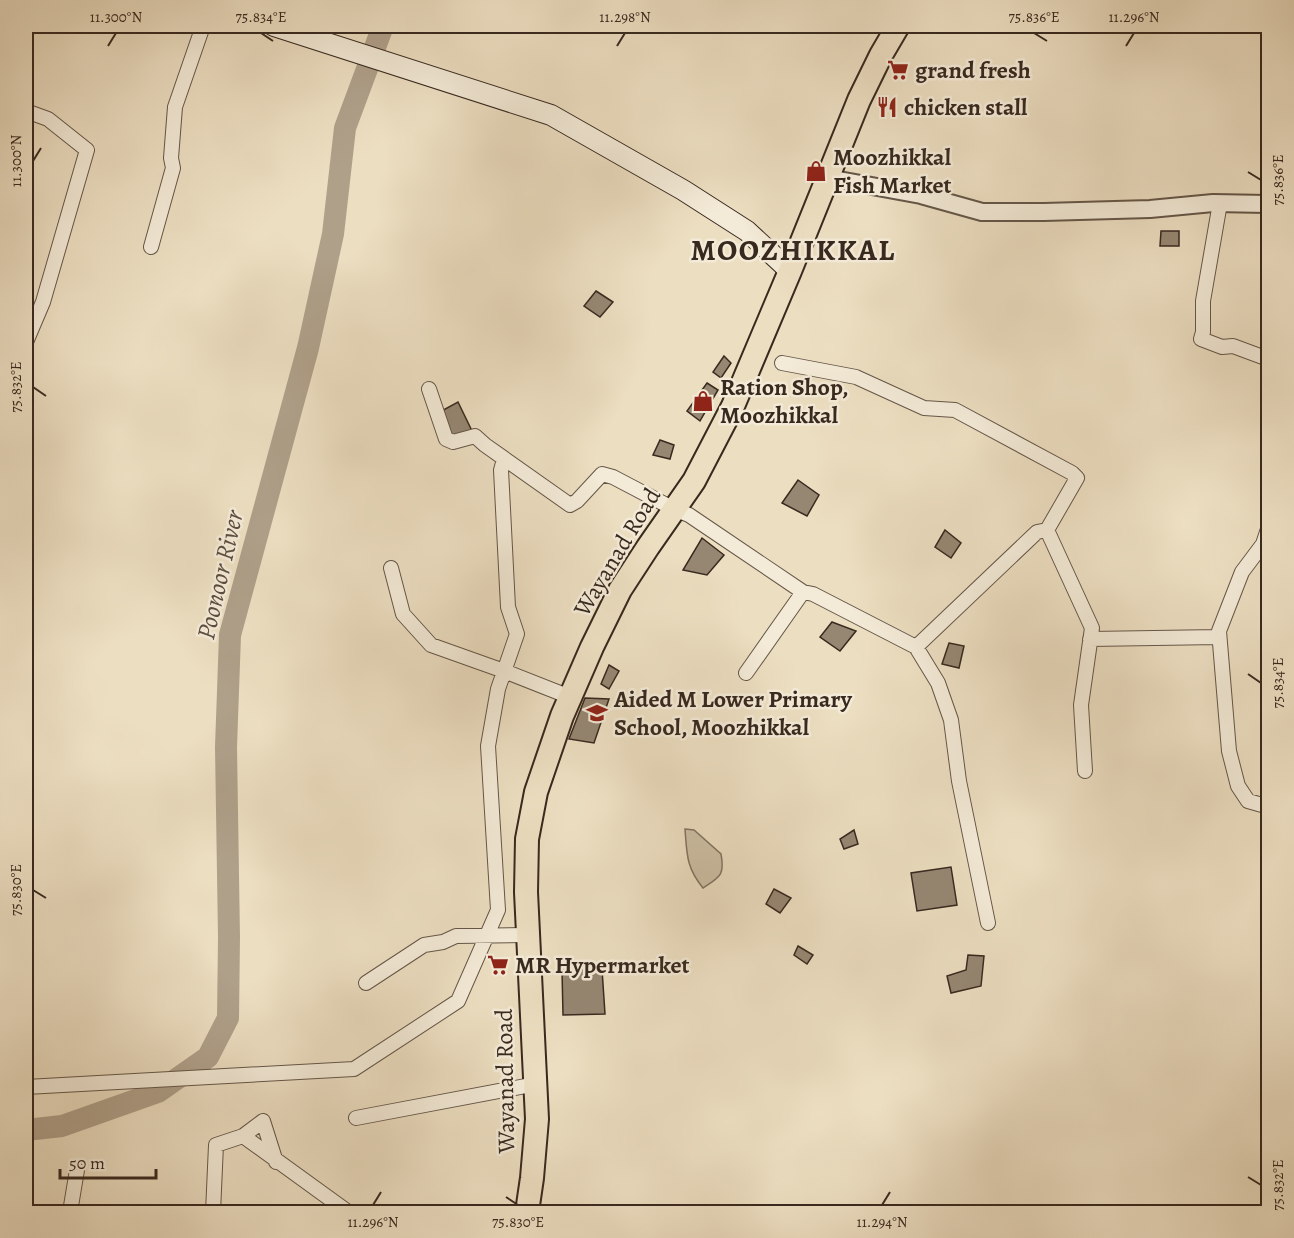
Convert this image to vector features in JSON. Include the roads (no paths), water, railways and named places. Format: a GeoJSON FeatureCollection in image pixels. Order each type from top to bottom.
{"type":"FeatureCollection","features":[{"type":"Feature","properties":{"kind":"highway","name":"Wayanad Road"},"geometry":{"type":"LineString","coordinates":[[527,1212],[537,1119],[526,892],[527,839],[536,792],[562,716],[620,590],[694,481],[733,406],[859,100],[880,55],[898,26]]}},
{"type":"Feature","properties":{"kind":"main road"},"geometry":{"type":"LineString","coordinates":[[274,26],[551,115],[683,190],[747,231],[790,271]]}},
{"type":"Feature","properties":{"kind":"street"},"geometry":{"type":"LineString","coordinates":[[151,247],[173,168],[171,158],[175,107],[203,26]]}},
{"type":"Feature","properties":{"kind":"street"},"geometry":{"type":"LineString","coordinates":[[26,111],[48,119],[87,150],[43,302],[26,342]]}},
{"type":"Feature","properties":{"kind":"street"},"geometry":{"type":"LineString","coordinates":[[828,178],[921,195],[982,212],[1119,210],[1220,203],[1269,204]]}},
{"type":"Feature","properties":{"kind":"street"},"geometry":{"type":"LineString","coordinates":[[1220,203],[1203,301],[1201,339],[1222,347],[1233,346],[1269,359]]}},
{"type":"Feature","properties":{"kind":"street"},"geometry":{"type":"LineString","coordinates":[[782,363],[856,377],[924,408],[955,410],[1072,473],[1077,478],[1047,530],[1037,532],[916,647]]}},
{"type":"Feature","properties":{"kind":"street"},"geometry":{"type":"LineString","coordinates":[[429,388],[446,439],[453,442],[475,436],[570,505],[577,501],[602,474],[613,477],[689,515],[803,592],[813,594],[916,647],[938,683],[951,720],[959,781],[988,923]]}},
{"type":"Feature","properties":{"kind":"street"},"geometry":{"type":"LineString","coordinates":[[26,1087],[354,1069],[458,1000],[498,910],[488,746],[498,689],[517,634],[508,607],[501,470],[504,459]]}},
{"type":"Feature","properties":{"kind":"street"},"geometry":{"type":"LineString","coordinates":[[1269,529],[1263,544],[1242,572],[1219,631],[1229,751],[1238,786],[1248,801],[1262,805],[1269,804]]}},
{"type":"Feature","properties":{"kind":"street"},"geometry":{"type":"LineString","coordinates":[[1047,530],[1092,628],[1081,705],[1085,771]]}},
{"type":"Feature","properties":{"kind":"street"},"geometry":{"type":"LineString","coordinates":[[391,568],[403,614],[432,645],[570,697]]}},
{"type":"Feature","properties":{"kind":"street"},"geometry":{"type":"LineString","coordinates":[[746,673],[803,592]]}},
{"type":"Feature","properties":{"kind":"street"},"geometry":{"type":"LineString","coordinates":[[1090,639],[1219,637]]}},
{"type":"Feature","properties":{"kind":"street"},"geometry":{"type":"LineString","coordinates":[[366,983],[424,945],[443,942],[456,936],[528,935]]}},
{"type":"Feature","properties":{"kind":"street"},"geometry":{"type":"LineString","coordinates":[[356,1118],[536,1084]]}},
{"type":"Feature","properties":{"kind":"street"},"geometry":{"type":"LineString","coordinates":[[213,1212],[216,1145],[243,1136],[263,1121],[276,1162]]}},
{"type":"Feature","properties":{"kind":"street"},"geometry":{"type":"LineString","coordinates":[[243,1136],[348,1212]]}},
{"type":"Feature","properties":{"kind":"street"},"geometry":{"type":"LineString","coordinates":[[70,1212],[77,1170]]}},
{"type":"Feature","properties":{"kind":"waterway","name":"Poonoor River"},"geometry":{"type":"LineString","coordinates":[[26,1130],[62,1126],[158,1092],[208,1057],[228,1018],[226,747],[230,635],[308,348],[333,234],[345,128],[383,26]]}},
{"type":"Feature","properties":{"kind":"place","name":"grand fresh"},"geometry":{"type":"Point","coordinates":[898,70]}},
{"type":"Feature","properties":{"kind":"place","name":"chicken stall"},"geometry":{"type":"Point","coordinates":[887,107]}},
{"type":"Feature","properties":{"kind":"place","name":"Moozhikkal Fish Market"},"geometry":{"type":"Point","coordinates":[816,171]}},
{"type":"Feature","properties":{"kind":"place","name":"Ration Shop, Moozhikkal"},"geometry":{"type":"Point","coordinates":[703,401]}},
{"type":"Feature","properties":{"kind":"place","name":"Aided M Lower Primary School, Moozhikkal"},"geometry":{"type":"Point","coordinates":[597,713]}},
{"type":"Feature","properties":{"kind":"place","name":"MR Hypermarket"},"geometry":{"type":"Point","coordinates":[498,965]}},
{"type":"Feature","properties":{"kind":"district","name":"MOOZHIKKAL"},"geometry":{"type":"Point","coordinates":[793,250]}}]}
